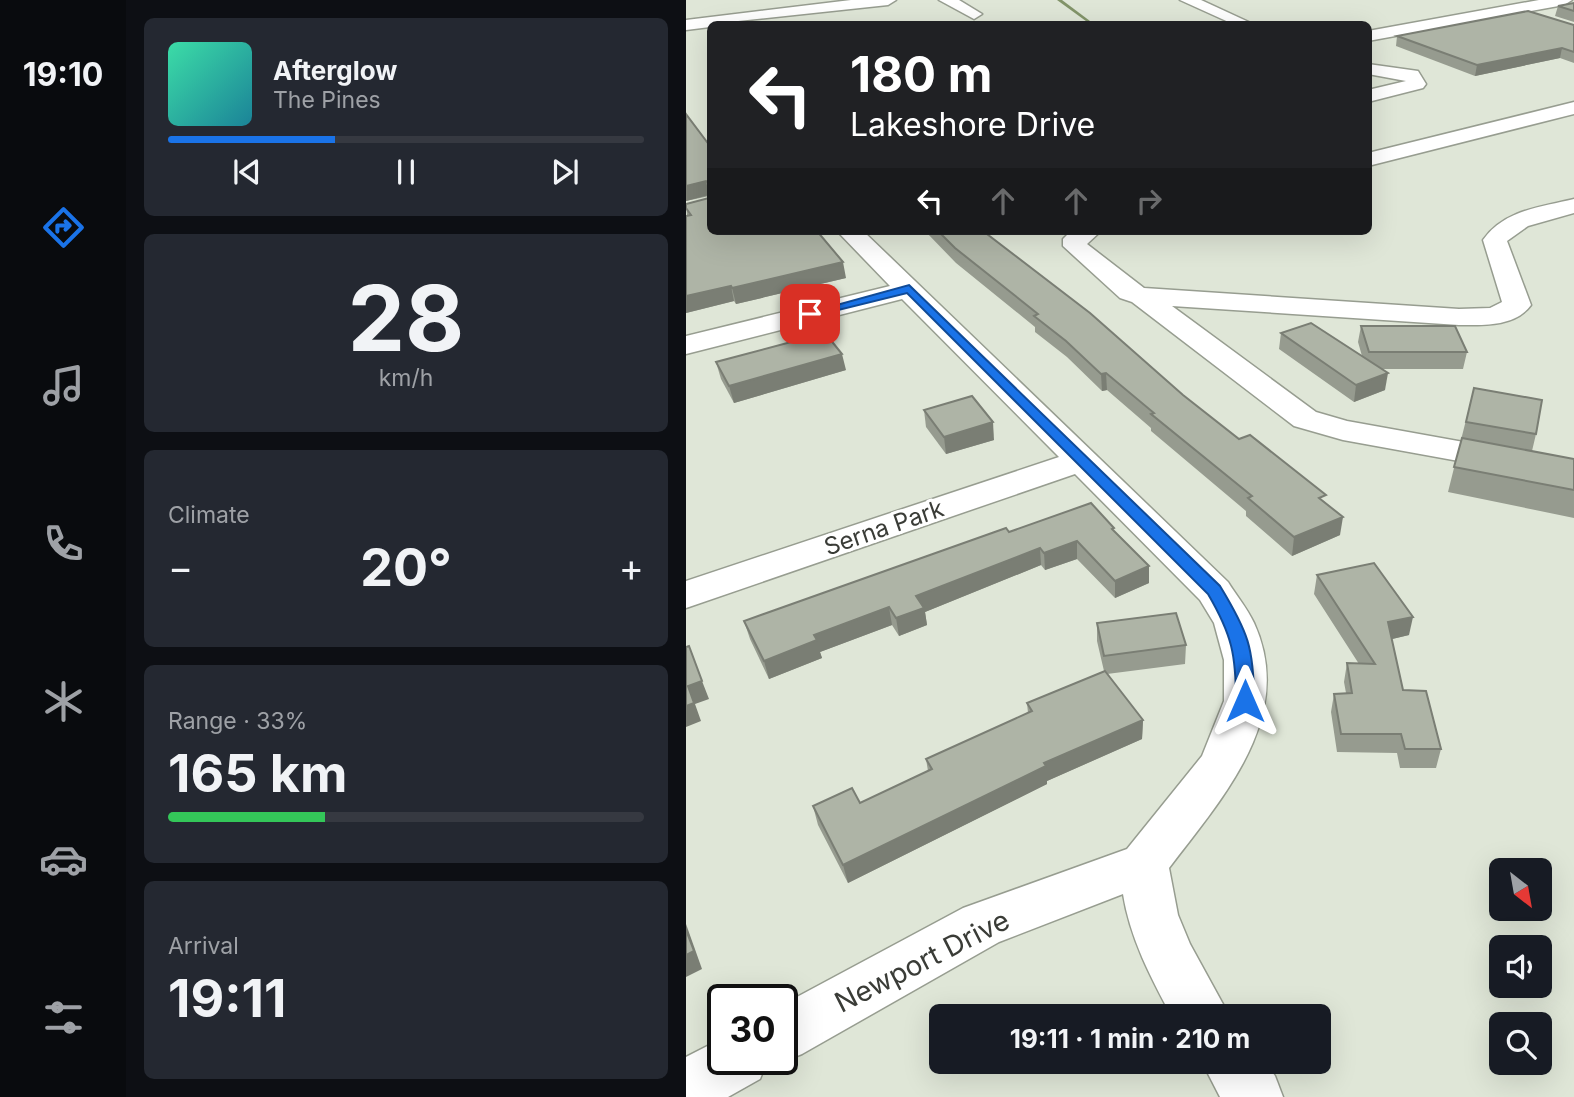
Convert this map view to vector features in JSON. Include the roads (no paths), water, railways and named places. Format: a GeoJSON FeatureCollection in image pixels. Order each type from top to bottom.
{"type":"FeatureCollection","features":[{"type":"Feature","properties":{"kind":"street"},"geometry":{"type":"LineString","coordinates":[[760,0],[780,16]]}},
{"type":"Feature","properties":{"kind":"street"},"geometry":{"type":"LineString","coordinates":[[793,0],[808,12]]}},
{"type":"Feature","properties":{"kind":"street"},"geometry":{"type":"LineString","coordinates":[[749,21],[808,12],[850,10],[888,0]]}},
{"type":"Feature","properties":{"kind":"street"},"geometry":{"type":"LineString","coordinates":[[947,0],[974,14]]}},
{"type":"Feature","properties":{"kind":"street"},"geometry":{"type":"LineString","coordinates":[[1194,2],[1230,0]]}},
{"type":"Feature","properties":{"kind":"street"},"geometry":{"type":"LineString","coordinates":[[1372,35],[1564,0]]}},
{"type":"Feature","properties":{"kind":"street"},"geometry":{"type":"LineString","coordinates":[[1194,2],[1238,21]]}},
{"type":"Feature","properties":{"kind":"street"},"geometry":{"type":"LineString","coordinates":[[1513,10],[1549,21]]}},
{"type":"Feature","properties":{"kind":"street"},"geometry":{"type":"LineString","coordinates":[[729,21],[780,16]]}},
{"type":"Feature","properties":{"kind":"street"},"geometry":{"type":"LineString","coordinates":[[688,25],[707,23]]}},
{"type":"Feature","properties":{"kind":"street"},"geometry":{"type":"LineString","coordinates":[[688,25],[707,28]]}},
{"type":"Feature","properties":{"kind":"street"},"geometry":{"type":"LineString","coordinates":[[1372,70],[1412,75],[1417,83],[1372,95]]}},
{"type":"Feature","properties":{"kind":"street"},"geometry":{"type":"LineString","coordinates":[[1372,159],[1574,108]]}},
{"type":"Feature","properties":{"kind":"street"},"geometry":{"type":"LineString","coordinates":[[1082,235],[1075,239],[1075,246],[1129,292],[1141,296],[1459,317],[1494,316],[1517,305],[1495,240],[1502,230],[1518,222],[1574,206]]}},
{"type":"Feature","properties":{"kind":"street"},"geometry":{"type":"LineString","coordinates":[[853,235],[1214,590],[1234,623],[1245,660],[1245,701],[1221,765],[1144,864],[1152,915],[1170,958],[1195,1004]]}},
{"type":"Feature","properties":{"kind":"street"},"geometry":{"type":"LineString","coordinates":[[686,345],[909,289]]}},
{"type":"Feature","properties":{"kind":"street"},"geometry":{"type":"LineString","coordinates":[[1141,296],[1304,419],[1343,430],[1574,472]]}},
{"type":"Feature","properties":{"kind":"street","name":"Serna Park"},"geometry":{"type":"LineString","coordinates":[[686,595],[1083,460]]}},
{"type":"Feature","properties":{"kind":"street","name":"Newport Drive"},"geometry":{"type":"LineString","coordinates":[[798,1026],[981,925],[1144,864]]}},
{"type":"Feature","properties":{"kind":"street"},"geometry":{"type":"LineString","coordinates":[[1238,1074],[1254,1097]]}},
{"type":"Feature","properties":{"kind":"street"},"geometry":{"type":"LineString","coordinates":[[686,1088],[710,1075]]}},
{"type":"Feature","properties":{"kind":"waterway"},"geometry":{"type":"LineString","coordinates":[[1059,0],[1088,21]]}}]}
